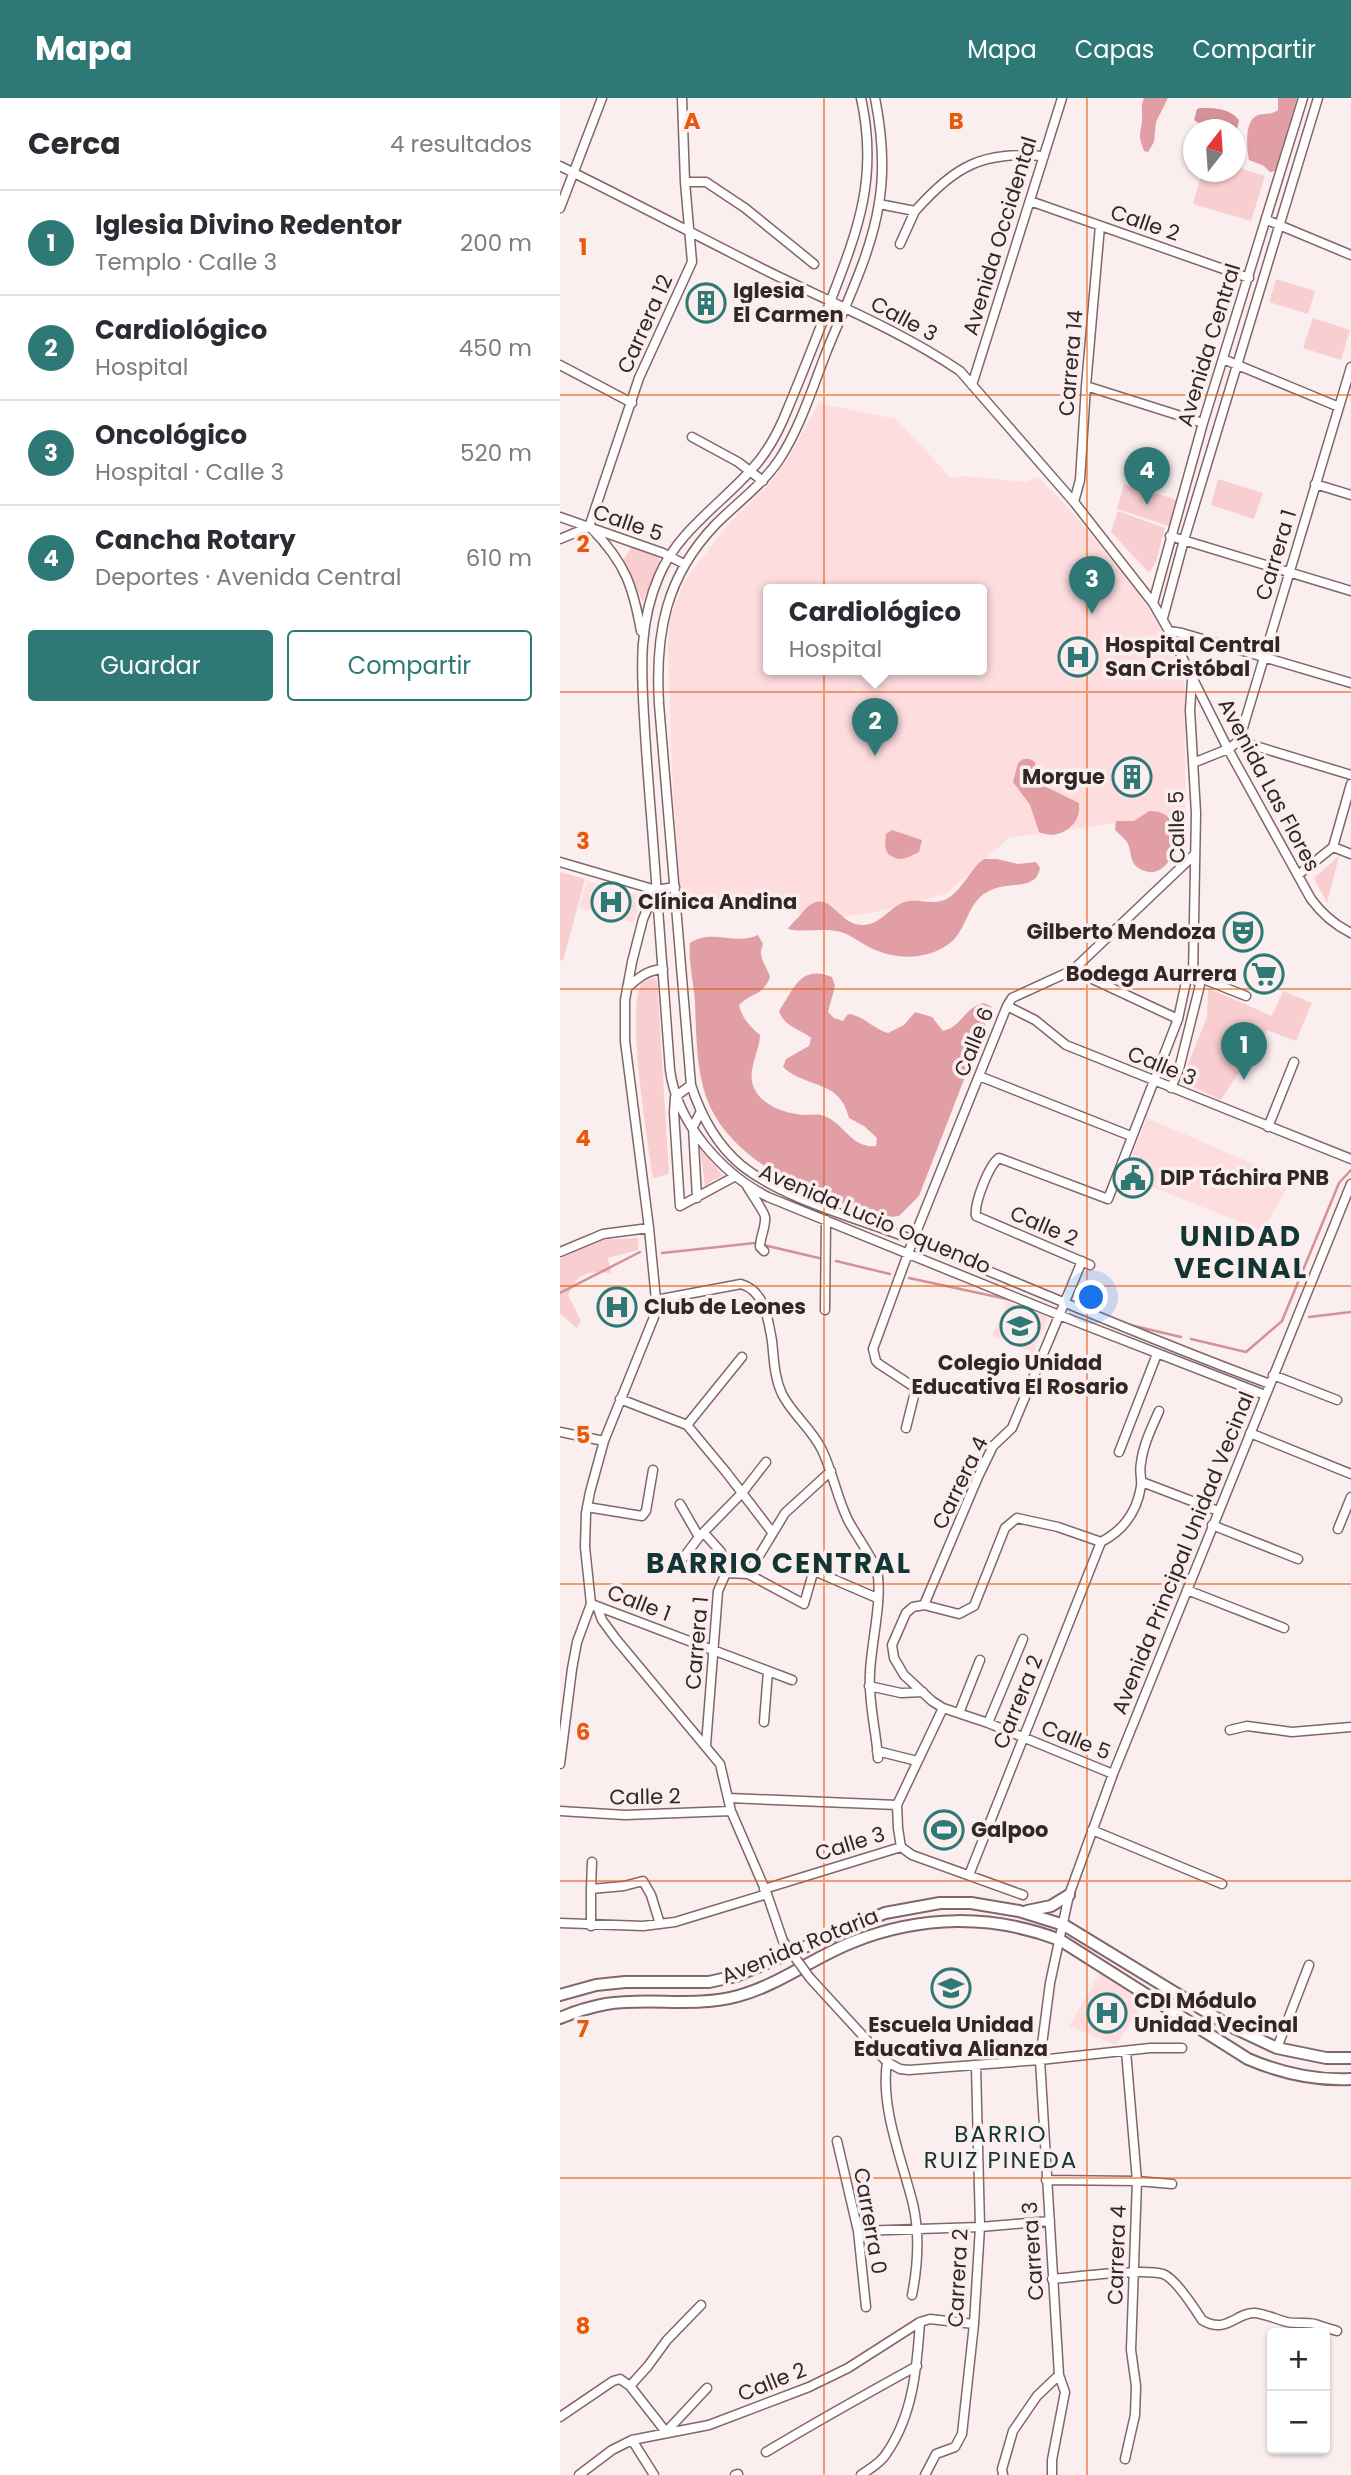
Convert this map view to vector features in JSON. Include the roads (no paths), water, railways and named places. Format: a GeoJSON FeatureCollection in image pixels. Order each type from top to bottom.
{"type":"FeatureCollection","features":[{"type":"Feature","properties":{"kind":"main road"},"geometry":{"type":"LineString","coordinates":[[1019,1911],[1044,1908],[1069,1895]]}},
{"type":"Feature","properties":{"kind":"main road","name":"Avenida Rotaria"},"geometry":{"type":"LineString","coordinates":[[560,1995],[596,1985],[625,1982],[709,1982],[736,1976],[885,1913],[956,1903],[1019,1911],[1064,1925],[1227,2025],[1277,2048],[1326,2058],[1351,2058]]}},
{"type":"Feature","properties":{"kind":"main road","name":"Avenida Rotaria"},"geometry":{"type":"LineString","coordinates":[[560,2018],[606,2004],[690,2003],[739,1996],[852,1942],[895,1929],[933,1922],[992,1921],[1032,1929],[1060,1940],[1248,2059],[1272,2069],[1304,2077],[1351,2079]]}},
{"type":"Feature","properties":{"kind":"street"},"geometry":{"type":"LineString","coordinates":[[560,208],[602,98]]}},
{"type":"Feature","properties":{"kind":"street","name":"Carrera 12"},"geometry":{"type":"LineString","coordinates":[[589,527],[651,348],[692,262],[681,98]]}},
{"type":"Feature","properties":{"kind":"street","name":"Avenida Lucio Oquendo"},"geometry":{"type":"LineString","coordinates":[[860,98],[866,136],[866,187],[862,210],[850,254],[783,420],[773,442],[751,470],[712,507],[670,556],[660,573],[649,603],[642,637],[641,672],[656,890],[670,1070],[675,1097],[719,1162],[734,1177],[768,1197],[1265,1395]]}},
{"type":"Feature","properties":{"kind":"street","name":"Avenida Lucio Oquendo"},"geometry":{"type":"LineString","coordinates":[[875,98],[882,156],[879,204],[864,258],[794,434],[763,481],[716,525],[684,564],[671,592],[659,642],[659,704],[691,1085],[701,1111],[722,1146],[758,1177],[1065,1303],[1271,1379],[1337,1400]]}},
{"type":"Feature","properties":{"kind":"street","name":"Avenida Occidental"},"geometry":{"type":"LineString","coordinates":[[972,385],[1062,98]]}},
{"type":"Feature","properties":{"kind":"street","name":"Avenida Central"},"geometry":{"type":"LineString","coordinates":[[1153,599],[1203,423],[1303,98]]}},
{"type":"Feature","properties":{"kind":"street","name":"Avenida Central"},"geometry":{"type":"LineString","coordinates":[[1163,619],[1166,599],[1318,98]]}},
{"type":"Feature","properties":{"kind":"street"},"geometry":{"type":"LineString","coordinates":[[866,136],[871,132],[881,134]]}},
{"type":"Feature","properties":{"kind":"street"},"geometry":{"type":"LineString","coordinates":[[900,244],[915,211],[929,195],[963,168],[1010,154],[1044,156]]}},
{"type":"Feature","properties":{"kind":"street","name":"Calle 3"},"geometry":{"type":"LineString","coordinates":[[560,166],[844,307],[939,357],[960,372],[1074,502],[1153,599]]}},
{"type":"Feature","properties":{"kind":"street"},"geometry":{"type":"LineString","coordinates":[[685,182],[706,182],[745,208],[814,264]]}},
{"type":"Feature","properties":{"kind":"street","name":"Calle 2"},"geometry":{"type":"LineString","coordinates":[[1030,201],[1249,278]]}},
{"type":"Feature","properties":{"kind":"street"},"geometry":{"type":"LineString","coordinates":[[879,204],[915,211]]}},
{"type":"Feature","properties":{"kind":"street"},"geometry":{"type":"LineString","coordinates":[[1267,220],[1351,255]]}},
{"type":"Feature","properties":{"kind":"street","name":"Carrera 14"},"geometry":{"type":"LineString","coordinates":[[1074,502],[1080,480],[1100,226]]}},
{"type":"Feature","properties":{"kind":"street"},"geometry":{"type":"LineString","coordinates":[[1223,359],[1339,407]]}},
{"type":"Feature","properties":{"kind":"street"},"geometry":{"type":"LineString","coordinates":[[560,365],[632,403]]}},
{"type":"Feature","properties":{"kind":"street","name":"Carrera 1"},"geometry":{"type":"LineString","coordinates":[[1239,741],[1351,367]]}},
{"type":"Feature","properties":{"kind":"street"},"geometry":{"type":"LineString","coordinates":[[1086,386],[1203,423]]}},
{"type":"Feature","properties":{"kind":"street"},"geometry":{"type":"LineString","coordinates":[[692,437],[751,470],[763,481]]}},
{"type":"Feature","properties":{"kind":"street"},"geometry":{"type":"LineString","coordinates":[[1315,484],[1351,495]]}},
{"type":"Feature","properties":{"kind":"street","name":"Calle 5"},"geometry":{"type":"LineString","coordinates":[[560,517],[670,556],[684,564]]}},
{"type":"Feature","properties":{"kind":"street"},"geometry":{"type":"LineString","coordinates":[[560,539],[589,527],[617,559]]}},
{"type":"Feature","properties":{"kind":"street"},"geometry":{"type":"LineString","coordinates":[[1170,536],[1351,591]]}},
{"type":"Feature","properties":{"kind":"street"},"geometry":{"type":"LineString","coordinates":[[633,542],[617,545],[615,552],[635,594],[642,637]]}},
{"type":"Feature","properties":{"kind":"street"},"geometry":{"type":"LineString","coordinates":[[1153,599],[1166,599]]}},
{"type":"Feature","properties":{"kind":"street","name":"Avenida Las Flores"},"geometry":{"type":"LineString","coordinates":[[1153,599],[1228,749],[1298,875],[1320,911],[1351,933]]}},
{"type":"Feature","properties":{"kind":"street"},"geometry":{"type":"LineString","coordinates":[[1169,631],[1351,683]]}},
{"type":"Feature","properties":{"kind":"street","name":"Calle 5"},"geometry":{"type":"LineString","coordinates":[[1171,1088],[1182,1057],[1199,985],[1193,975],[1196,813],[1190,710],[1192,680]]}},
{"type":"Feature","properties":{"kind":"street"},"geometry":{"type":"LineString","coordinates":[[643,706],[659,704]]}},
{"type":"Feature","properties":{"kind":"street"},"geometry":{"type":"LineString","coordinates":[[1193,763],[1228,749],[1239,741],[1351,775]]}},
{"type":"Feature","properties":{"kind":"street"},"geometry":{"type":"LineString","coordinates":[[1298,875],[1333,847],[1351,784]]}},
{"type":"Feature","properties":{"kind":"street"},"geometry":{"type":"LineString","coordinates":[[1333,847],[1351,854]]}},
{"type":"Feature","properties":{"kind":"street","name":"Calle 6"},"geometry":{"type":"LineString","coordinates":[[913,1240],[1007,1006],[1013,998],[1073,970],[1195,854]]}},
{"type":"Feature","properties":{"kind":"street"},"geometry":{"type":"LineString","coordinates":[[560,862],[656,890],[675,887]]}},
{"type":"Feature","properties":{"kind":"street"},"geometry":{"type":"LineString","coordinates":[[656,890],[643,919],[627,988],[625,1041],[656,1300],[652,1324],[604,1441],[587,1507],[585,1547],[594,1605],[616,1639],[720,1764],[731,1811],[783,1941],[810,1978],[887,2062],[909,2070],[1179,2047]]}},
{"type":"Feature","properties":{"kind":"street"},"geometry":{"type":"LineString","coordinates":[[627,988],[642,974],[653,969],[663,969]]}},
{"type":"Feature","properties":{"kind":"street"},"geometry":{"type":"LineString","coordinates":[[1073,970],[1178,1018]]}},
{"type":"Feature","properties":{"kind":"street"},"geometry":{"type":"LineString","coordinates":[[1193,975],[1246,996]]}},
{"type":"Feature","properties":{"kind":"street","name":"Calle 5"},"geometry":{"type":"LineString","coordinates":[[985,1220],[976,1216],[975,1210],[992,1163],[999,1158],[1108,1199],[1178,1018],[1186,982],[1193,975]]}},
{"type":"Feature","properties":{"kind":"street","name":"Calle 3"},"geometry":{"type":"LineString","coordinates":[[1007,1006],[1035,1020],[1066,1045],[1351,1159]]}},
{"type":"Feature","properties":{"kind":"street"},"geometry":{"type":"LineString","coordinates":[[1268,1126],[1294,1062]]}},
{"type":"Feature","properties":{"kind":"street"},"geometry":{"type":"LineString","coordinates":[[979,1076],[1131,1136]]}},
{"type":"Feature","properties":{"kind":"street"},"geometry":{"type":"LineString","coordinates":[[691,1085],[675,1097],[680,1206],[734,1177]]}},
{"type":"Feature","properties":{"kind":"street"},"geometry":{"type":"LineString","coordinates":[[697,1198],[693,1127],[701,1111]]}},
{"type":"Feature","properties":{"kind":"street","name":"Avenida Principal Unidad Vecinal"},"geometry":{"type":"LineString","coordinates":[[1060,1940],[1069,1895],[1113,1774],[1351,1184]]}},
{"type":"Feature","properties":{"kind":"street"},"geometry":{"type":"LineString","coordinates":[[747,1186],[754,1201],[764,1212],[760,1247],[764,1251]]}},
{"type":"Feature","properties":{"kind":"street"},"geometry":{"type":"LineString","coordinates":[[825,1310],[826,1220]]}},
{"type":"Feature","properties":{"kind":"street","name":"Calle 2"},"geometry":{"type":"LineString","coordinates":[[985,1220],[1086,1263],[1065,1303]]}},
{"type":"Feature","properties":{"kind":"street"},"geometry":{"type":"LineString","coordinates":[[560,1252],[603,1234],[649,1228]]}},
{"type":"Feature","properties":{"kind":"street"},"geometry":{"type":"LineString","coordinates":[[906,1428],[914,1387],[876,1361],[873,1349],[913,1240]]}},
{"type":"Feature","properties":{"kind":"street"},"geometry":{"type":"LineString","coordinates":[[656,1300],[741,1284],[751,1287],[760,1297],[767,1316],[777,1380],[783,1395],[816,1439],[848,1519],[877,1570],[869,1686],[877,1754],[917,1760]]}},
{"type":"Feature","properties":{"kind":"street"},"geometry":{"type":"LineString","coordinates":[[1059,1315],[1065,1303]]}},
{"type":"Feature","properties":{"kind":"street","name":"Carrera 4"},"geometry":{"type":"LineString","coordinates":[[922,1692],[904,1675],[894,1658],[892,1645],[906,1613],[913,1607],[924,1605],[993,1446],[1012,1428],[1059,1315]]}},
{"type":"Feature","properties":{"kind":"street"},"geometry":{"type":"LineString","coordinates":[[1119,1452],[1157,1354]]}},
{"type":"Feature","properties":{"kind":"street"},"geometry":{"type":"LineString","coordinates":[[687,1425],[742,1357]]}},
{"type":"Feature","properties":{"kind":"street"},"geometry":{"type":"LineString","coordinates":[[620,1399],[687,1425],[772,1532]]}},
{"type":"Feature","properties":{"kind":"street"},"geometry":{"type":"LineString","coordinates":[[924,1605],[959,1614],[974,1606],[1005,1528],[1017,1518],[1058,1527],[1101,1542],[1121,1529],[1136,1509],[1142,1482],[1142,1456],[1159,1411]]}},
{"type":"Feature","properties":{"kind":"street"},"geometry":{"type":"LineString","coordinates":[[560,1432],[604,1441]]}},
{"type":"Feature","properties":{"kind":"street"},"geometry":{"type":"LineString","coordinates":[[1250,1433],[1351,1474]]}},
{"type":"Feature","properties":{"kind":"street"},"geometry":{"type":"LineString","coordinates":[[684,1557],[766,1462]]}},
{"type":"Feature","properties":{"kind":"street"},"geometry":{"type":"LineString","coordinates":[[587,1507],[635,1517],[642,1516],[646,1511],[653,1470]]}},
{"type":"Feature","properties":{"kind":"street"},"geometry":{"type":"LineString","coordinates":[[831,1471],[796,1502],[772,1532],[748,1574],[804,1604],[813,1573],[819,1573],[877,1598]]}},
{"type":"Feature","properties":{"kind":"street"},"geometry":{"type":"LineString","coordinates":[[1142,1482],[1218,1511]]}},
{"type":"Feature","properties":{"kind":"street"},"geometry":{"type":"LineString","coordinates":[[1338,1529],[1351,1497]]}},
{"type":"Feature","properties":{"kind":"street"},"geometry":{"type":"LineString","coordinates":[[680,1504],[701,1535],[721,1552],[726,1573]]}},
{"type":"Feature","properties":{"kind":"street"},"geometry":{"type":"LineString","coordinates":[[1212,1525],[1298,1559]]}},
{"type":"Feature","properties":{"kind":"street","name":"Carrera 2"},"geometry":{"type":"LineString","coordinates":[[969,1875],[1101,1542]]}},
{"type":"Feature","properties":{"kind":"street","name":"Carrera 1"},"geometry":{"type":"LineString","coordinates":[[706,1745],[718,1591],[726,1573],[748,1574]]}},
{"type":"Feature","properties":{"kind":"street"},"geometry":{"type":"LineString","coordinates":[[1186,1590],[1284,1628]]}},
{"type":"Feature","properties":{"kind":"street"},"geometry":{"type":"LineString","coordinates":[[560,1764],[574,1655],[594,1605]]}},
{"type":"Feature","properties":{"kind":"street","name":"Calle 1"},"geometry":{"type":"LineString","coordinates":[[594,1605],[792,1680]]}},
{"type":"Feature","properties":{"kind":"street"},"geometry":{"type":"LineString","coordinates":[[988,1723],[1023,1639]]}},
{"type":"Feature","properties":{"kind":"street"},"geometry":{"type":"LineString","coordinates":[[959,1713],[980,1660]]}},
{"type":"Feature","properties":{"kind":"street"},"geometry":{"type":"LineString","coordinates":[[764,1722],[768,1671]]}},
{"type":"Feature","properties":{"kind":"street"},"geometry":{"type":"LineString","coordinates":[[869,1686],[901,1693],[922,1692]]}},
{"type":"Feature","properties":{"kind":"street","name":"Calle 5"},"geometry":{"type":"LineString","coordinates":[[922,1692],[943,1708],[988,1723],[1113,1774]]}},
{"type":"Feature","properties":{"kind":"street"},"geometry":{"type":"LineString","coordinates":[[901,1847],[897,1805],[943,1708]]}},
{"type":"Feature","properties":{"kind":"street"},"geometry":{"type":"LineString","coordinates":[[1230,1730],[1247,1726],[1292,1732],[1351,1727]]}},
{"type":"Feature","properties":{"kind":"street"},"geometry":{"type":"LineString","coordinates":[[729,1798],[897,1805]]}},
{"type":"Feature","properties":{"kind":"street","name":"Calle 2"},"geometry":{"type":"LineString","coordinates":[[560,1811],[625,1815],[731,1811]]}},
{"type":"Feature","properties":{"kind":"street"},"geometry":{"type":"LineString","coordinates":[[1092,1830],[1222,1884]]}},
{"type":"Feature","properties":{"kind":"street","name":"Calle 3"},"geometry":{"type":"LineString","coordinates":[[560,1923],[591,1926],[676,1922],[901,1847],[912,1855],[1023,1895]]}},
{"type":"Feature","properties":{"kind":"street"},"geometry":{"type":"LineString","coordinates":[[591,1926],[592,1862]]}},
{"type":"Feature","properties":{"kind":"street"},"geometry":{"type":"LineString","coordinates":[[591,1889],[643,1881],[651,1895],[660,1924]]}},
{"type":"Feature","properties":{"kind":"street","name":"Carrera 3"},"geometry":{"type":"LineString","coordinates":[[1052,2475],[1052,2460],[1065,2392],[1059,2375],[1040,2060],[1048,1994],[1060,1940]]}},
{"type":"Feature","properties":{"kind":"street"},"geometry":{"type":"LineString","coordinates":[[1277,2048],[1309,1965]]}},
{"type":"Feature","properties":{"kind":"street","name":"Carrera 4"},"geometry":{"type":"LineString","coordinates":[[1125,2459],[1135,2415],[1136,2386],[1131,2350],[1137,2181],[1126,2051]]}},
{"type":"Feature","properties":{"kind":"street"},"geometry":{"type":"LineString","coordinates":[[887,2062],[887,2099],[917,2228],[918,2264],[912,2295]]}},
{"type":"Feature","properties":{"kind":"street","name":"Carrera 2"},"geometry":{"type":"LineString","coordinates":[[925,2475],[936,2454],[955,2447],[962,2434],[974,2323],[979,2227],[976,2066]]}},
{"type":"Feature","properties":{"kind":"street","name":"Carrerra 0"},"geometry":{"type":"LineString","coordinates":[[837,2141],[858,2231],[866,2307]]}},
{"type":"Feature","properties":{"kind":"street"},"geometry":{"type":"LineString","coordinates":[[1046,2180],[1137,2181],[1172,2185]]}},
{"type":"Feature","properties":{"kind":"street"},"geometry":{"type":"LineString","coordinates":[[858,2231],[979,2227],[1051,2221]]}},
{"type":"Feature","properties":{"kind":"street"},"geometry":{"type":"LineString","coordinates":[[1052,2279],[1133,2273],[1163,2274],[1173,2281],[1207,2323],[1220,2325],[1236,2321],[1247,2313],[1256,2313],[1337,2331]]}},
{"type":"Feature","properties":{"kind":"street"},"geometry":{"type":"LineString","coordinates":[[629,2386],[649,2366],[662,2345],[701,2305]]}},
{"type":"Feature","properties":{"kind":"street"},"geometry":{"type":"LineString","coordinates":[[861,2475],[886,2456],[903,2420],[915,2385],[920,2322],[930,2319],[974,2323]]}},
{"type":"Feature","properties":{"kind":"street","name":"Calle 2"},"geometry":{"type":"LineString","coordinates":[[579,2475],[612,2450],[632,2440],[709,2425],[809,2387],[848,2368],[920,2322]]}},
{"type":"Feature","properties":{"kind":"street"},"geometry":{"type":"LineString","coordinates":[[766,2452],[917,2366]]}},
{"type":"Feature","properties":{"kind":"street"},"geometry":{"type":"LineString","coordinates":[[1003,2475],[1002,2469],[1013,2431],[1037,2396],[1059,2375]]}},
{"type":"Feature","properties":{"kind":"street"},"geometry":{"type":"LineString","coordinates":[[560,2417],[612,2381],[620,2379],[629,2386],[666,2432],[707,2388]]}},
{"type":"Feature","properties":{"kind":"street"},"geometry":{"type":"LineString","coordinates":[[632,2440],[654,2475]]}},
{"type":"Feature","properties":{"kind":"waterway"},"geometry":{"type":"LineString","coordinates":[[1191,1339],[1246,1352],[1282,1321],[1339,1183],[1351,1170]]}},
{"type":"Feature","properties":{"kind":"waterway"},"geometry":{"type":"LineString","coordinates":[[662,1253],[755,1243],[823,1259]]}},
{"type":"Feature","properties":{"kind":"waterway"},"geometry":{"type":"LineString","coordinates":[[560,1293],[640,1252]]}},
{"type":"Feature","properties":{"kind":"waterway"},"geometry":{"type":"LineString","coordinates":[[836,1261],[890,1274]]}},
{"type":"Feature","properties":{"kind":"waterway"},"geometry":{"type":"LineString","coordinates":[[909,1278],[1016,1301]]}},
{"type":"Feature","properties":{"kind":"waterway"},"geometry":{"type":"LineString","coordinates":[[1309,1317],[1351,1312]]}},
{"type":"Feature","properties":{"kind":"waterway"},"geometry":{"type":"LineString","coordinates":[[1126,1324],[1181,1337]]}},
{"type":"Feature","properties":{"kind":"place","name":"Iglesia El Carmen"},"geometry":{"type":"Point","coordinates":[706,303]}},
{"type":"Feature","properties":{"kind":"place","name":"Cancha Rotary"},"geometry":{"type":"Point","coordinates":[1147,505]}},
{"type":"Feature","properties":{"kind":"place","name":"Oncológico"},"geometry":{"type":"Point","coordinates":[1092,614]}},
{"type":"Feature","properties":{"kind":"place","name":"Hospital Central San Cristóbal"},"geometry":{"type":"Point","coordinates":[1078,657]}},
{"type":"Feature","properties":{"kind":"place","name":"Cardiológico"},"geometry":{"type":"Point","coordinates":[875,756]}},
{"type":"Feature","properties":{"kind":"place","name":"Morgue"},"geometry":{"type":"Point","coordinates":[1132,777]}},
{"type":"Feature","properties":{"kind":"place","name":"Clínica Andina"},"geometry":{"type":"Point","coordinates":[611,902]}},
{"type":"Feature","properties":{"kind":"place","name":"Gilberto Mendoza"},"geometry":{"type":"Point","coordinates":[1243,932]}},
{"type":"Feature","properties":{"kind":"place","name":"Bodega Aurrera"},"geometry":{"type":"Point","coordinates":[1264,974]}},
{"type":"Feature","properties":{"kind":"place","name":"Iglesia Divino Redentor"},"geometry":{"type":"Point","coordinates":[1244,1080]}},
{"type":"Feature","properties":{"kind":"place","name":"DIP Táchira PNB"},"geometry":{"type":"Point","coordinates":[1133,1178]}},
{"type":"Feature","properties":{"kind":"place","name":"Club de Leones"},"geometry":{"type":"Point","coordinates":[617,1307]}},
{"type":"Feature","properties":{"kind":"place","name":"Colegio Unidad Educativa El Rosario"},"geometry":{"type":"Point","coordinates":[1020,1326]}},
{"type":"Feature","properties":{"kind":"place","name":"Galpoo"},"geometry":{"type":"Point","coordinates":[944,1830]}},
{"type":"Feature","properties":{"kind":"place","name":"Escuela Unidad Educativa Alianza"},"geometry":{"type":"Point","coordinates":[951,1988]}},
{"type":"Feature","properties":{"kind":"place","name":"CDI Módulo Unidad Vecinal"},"geometry":{"type":"Point","coordinates":[1107,2013]}},
{"type":"Feature","properties":{"kind":"district","name":"UNIDAD VECINAL"},"geometry":{"type":"Point","coordinates":[1241,1252]}},
{"type":"Feature","properties":{"kind":"district","name":"BARRIO CENTRAL"},"geometry":{"type":"Point","coordinates":[779,1563]}},
{"type":"Feature","properties":{"kind":"district","name":"BARRIO RUIZ PINEDA"},"geometry":{"type":"Point","coordinates":[1001,2147]}}]}
